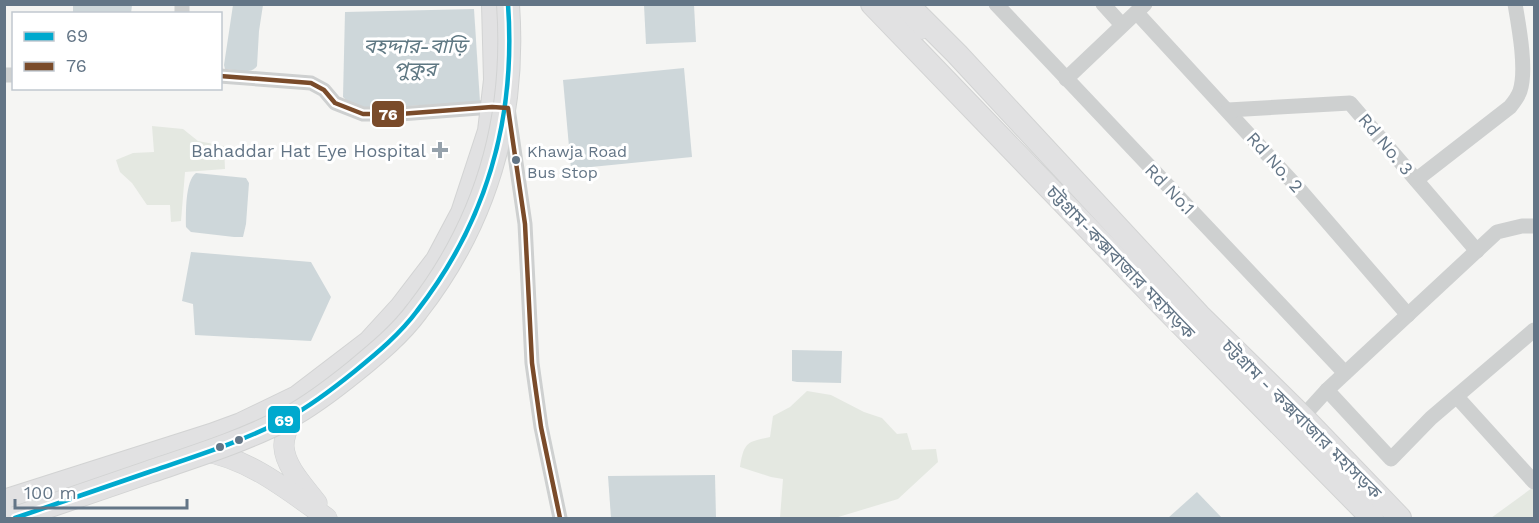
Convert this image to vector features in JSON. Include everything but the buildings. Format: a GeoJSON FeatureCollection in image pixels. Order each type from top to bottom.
{"type":"FeatureCollection","features":[{"type":"Feature","properties":{"kind":"highway"},"geometry":{"type":"LineString","coordinates":[[29,519],[264,424],[356,367],[408,319],[466,237],[487,187],[501,141],[500,108],[495,80],[495,4]]}},
{"type":"Feature","properties":{"kind":"highway"},"geometry":{"type":"LineString","coordinates":[[4,510],[225,433],[267,416],[323,383],[379,336],[419,289],[451,242],[482,170],[494,121],[499,73],[500,52],[495,4]]}},
{"type":"Feature","properties":{"kind":"highway"},"geometry":{"type":"LineString","coordinates":[[4,501],[241,424],[297,397],[369,342],[402,308],[437,260],[462,213],[489,131],[500,108],[511,26],[508,4]]}},
{"type":"Feature","properties":{"kind":"highway"},"geometry":{"type":"LineString","coordinates":[[15,519],[217,450],[288,418],[331,391],[396,335],[416,313],[445,272],[474,216],[484,191],[499,142],[505,108],[510,58],[508,4]]}},
{"type":"Feature","properties":{"kind":"highway","name":"চট্টগ্রাম-কক্সবাজার মহাসড়ক"},"geometry":{"type":"LineString","coordinates":[[872,4],[1164,307],[1295,425],[1371,519]]}},
{"type":"Feature","properties":{"kind":"highway","name":"চট্টগ্রাম - কক্সবাজার মহাসড়ক"},"geometry":{"type":"LineString","coordinates":[[911,6],[1199,315],[1295,425],[1400,519]]}},
{"type":"Feature","properties":{"kind":"main road"},"geometry":{"type":"LineString","coordinates":[[936,69],[890,6],[951,50]]}},
{"type":"Feature","properties":{"kind":"main road"},"geometry":{"type":"LineString","coordinates":[[298,405],[286,432],[285,454],[298,479],[328,519]]}},
{"type":"Feature","properties":{"kind":"main road"},"geometry":{"type":"LineString","coordinates":[[199,451],[212,453],[251,468],[328,519]]}},
{"type":"Feature","properties":{"kind":"street","name":"Rd No.1"},"geometry":{"type":"LineString","coordinates":[[996,4],[1345,373]]}},
{"type":"Feature","properties":{"kind":"street"},"geometry":{"type":"LineString","coordinates":[[1103,4],[1122,25]]}},
{"type":"Feature","properties":{"kind":"street"},"geometry":{"type":"LineString","coordinates":[[1416,180],[1510,107],[1519,96],[1523,69],[1515,4]]}},
{"type":"Feature","properties":{"kind":"street"},"geometry":{"type":"LineString","coordinates":[[1066,79],[1141,9]]}},
{"type":"Feature","properties":{"kind":"street","name":"Rd No. 2"},"geometry":{"type":"LineString","coordinates":[[1141,9],[1408,315]]}},
{"type":"Feature","properties":{"kind":"street"},"geometry":{"type":"LineString","coordinates":[[222,76],[311,83],[324,90],[335,103],[363,114],[500,108],[525,224],[532,363],[541,427],[560,519]]}},
{"type":"Feature","properties":{"kind":"street","name":"Rd No. 3"},"geometry":{"type":"LineString","coordinates":[[1228,110],[1350,103],[1477,251]]}},
{"type":"Feature","properties":{"kind":"street"},"geometry":{"type":"LineString","coordinates":[[1295,425],[1327,390],[1497,232],[1522,226],[1534,226]]}},
{"type":"Feature","properties":{"kind":"street"},"geometry":{"type":"LineString","coordinates":[[1327,390],[1391,459],[1431,418],[1534,330]]}},
{"type":"Feature","properties":{"kind":"street"},"geometry":{"type":"LineString","coordinates":[[1457,397],[1534,482]]}},
{"type":"Feature","properties":{"kind":"shaded area"},"geometry":{"type":"Polygon","coordinates":[[[152,126],[183,129],[198,141],[224,146],[225,169],[185,172],[181,221],[171,222],[170,205],[147,205],[132,183],[120,172],[116,160],[133,153],[154,152],[152,126]]]}},
{"type":"Feature","properties":{"kind":"shaded area"},"geometry":{"type":"Polygon","coordinates":[[[807,391],[831,395],[864,412],[882,418],[897,434],[907,433],[912,450],[936,449],[938,462],[898,499],[835,518],[780,518],[783,479],[740,467],[741,459],[748,444],[770,437],[773,416],[790,407],[807,391]]]}},
{"type":"Feature","properties":{"kind":"shaded area"},"geometry":{"type":"Polygon","coordinates":[[[1534,487],[1534,518],[1491,518],[1532,488],[1534,487]]]}},
{"type":"Feature","properties":{"kind":"water"},"geometry":{"type":"Polygon","coordinates":[[[73,4],[132,5],[131,12],[73,12],[73,4]]]}},
{"type":"Feature","properties":{"kind":"water"},"geometry":{"type":"Polygon","coordinates":[[[233,5],[263,5],[257,66],[251,70],[225,69],[233,5]]]}},
{"type":"Feature","properties":{"kind":"water"},"geometry":{"type":"Polygon","coordinates":[[[644,5],[694,5],[696,42],[646,44],[644,5]]]}},
{"type":"Feature","properties":{"kind":"water","name":"বহদ্দার-বাড়ি পুকুর"},"geometry":{"type":"Polygon","coordinates":[[[474,9],[480,102],[356,109],[343,97],[345,12],[474,9]]]}},
{"type":"Feature","properties":{"kind":"water"},"geometry":{"type":"Polygon","coordinates":[[[684,68],[692,157],[571,169],[563,80],[684,68]]]}},
{"type":"Feature","properties":{"kind":"water"},"geometry":{"type":"Polygon","coordinates":[[[196,173],[246,178],[249,183],[243,237],[191,232],[186,227],[188,190],[192,177],[196,173]]]}},
{"type":"Feature","properties":{"kind":"water"},"geometry":{"type":"Polygon","coordinates":[[[191,252],[311,262],[331,297],[311,341],[195,335],[193,304],[182,301],[191,252]]]}},
{"type":"Feature","properties":{"kind":"water"},"geometry":{"type":"Polygon","coordinates":[[[792,350],[842,351],[841,383],[792,381],[792,350]]]}},
{"type":"Feature","properties":{"kind":"water"},"geometry":{"type":"Polygon","coordinates":[[[715,475],[716,518],[611,518],[608,476],[715,475]]]}},
{"type":"Feature","properties":{"kind":"water"},"geometry":{"type":"Polygon","coordinates":[[[1197,492],[1222,518],[1168,518],[1197,492]]]}},
{"type":"Feature","properties":{"kind":"transit line","name":"69"},"geometry":{"type":"LineString","coordinates":[[15,518],[202,454],[271,426],[297,413],[331,390],[403,328],[441,277],[462,241],[479,204],[492,166],[507,87],[508,4]]}},
{"type":"Feature","properties":{"kind":"transit line","name":"76"},"geometry":{"type":"LineString","coordinates":[[222,76],[311,83],[324,90],[335,103],[363,114],[508,108],[525,224],[532,363],[541,427],[560,518]]}},
{"type":"Feature","properties":{"kind":"place","name":"Bahaddar Hat Eye Hospital"},"geometry":{"type":"Point","coordinates":[440,150]}},
{"type":"Feature","properties":{"kind":"place","name":"Khawja Road Bus Stop"},"geometry":{"type":"Point","coordinates":[516,160]}}]}
